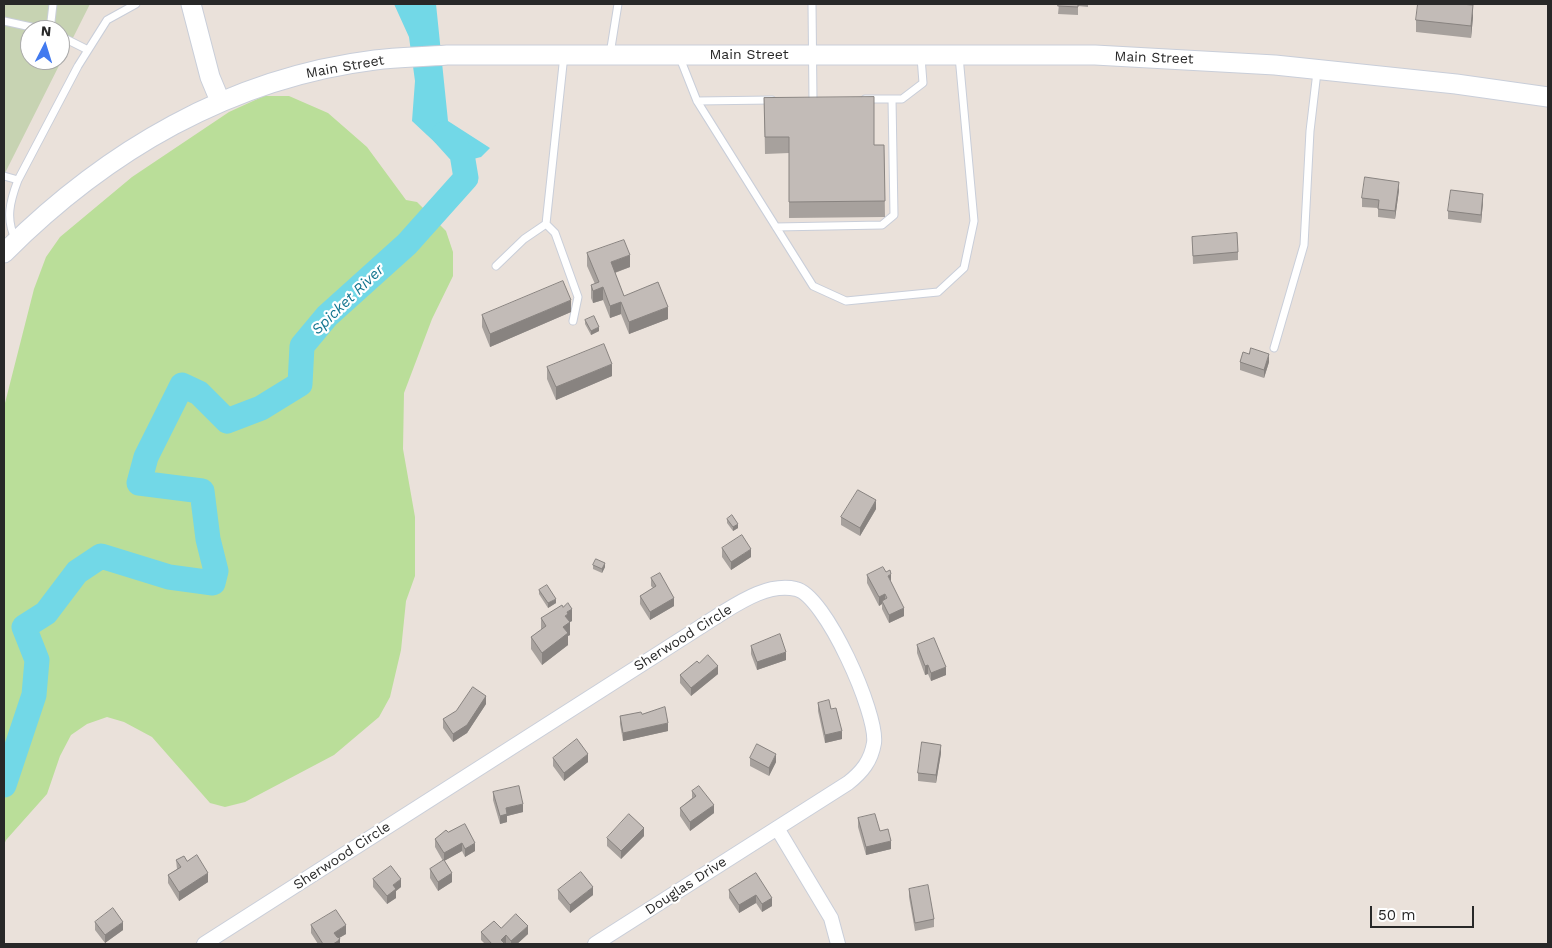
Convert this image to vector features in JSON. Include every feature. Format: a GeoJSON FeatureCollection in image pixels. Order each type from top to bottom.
{"type":"FeatureCollection","features":[{"type":"Feature","properties":{"kind":"main road"},"geometry":{"type":"LineString","coordinates":[[190,4],[210,77],[220,101]]}},
{"type":"Feature","properties":{"kind":"main road","name":"Main Street"},"geometry":{"type":"LineString","coordinates":[[10,247],[77,186],[171,124],[245,91],[309,72],[375,60],[447,55],[1095,55],[1209,60],[1318,69],[1456,84],[1548,97]]}},
{"type":"Feature","properties":{"kind":"street","name":"Sherwood Circle"},"geometry":{"type":"LineString","coordinates":[[204,944],[722,613],[750,597],[781,588],[798,589],[812,598],[821,610],[838,638],[858,682],[870,712],[874,741],[869,760],[860,773],[777,828]]}},
{"type":"Feature","properties":{"kind":"street","name":"Douglas Drive"},"geometry":{"type":"LineString","coordinates":[[595,944],[777,828]]}},
{"type":"Feature","properties":{"kind":"street"},"geometry":{"type":"LineString","coordinates":[[777,828],[830,918],[838,944]]}},
{"type":"Feature","properties":{"kind":"lane"},"geometry":{"type":"LineString","coordinates":[[51,20],[53,4]]}},
{"type":"Feature","properties":{"kind":"lane"},"geometry":{"type":"LineString","coordinates":[[10,247],[9,212],[18,180],[88,50],[107,20],[136,4]]}},
{"type":"Feature","properties":{"kind":"lane"},"geometry":{"type":"LineString","coordinates":[[610,55],[618,4]]}},
{"type":"Feature","properties":{"kind":"lane"},"geometry":{"type":"LineString","coordinates":[[812,4],[813,100]]}},
{"type":"Feature","properties":{"kind":"lane"},"geometry":{"type":"LineString","coordinates":[[4,21],[20,25]]}},
{"type":"Feature","properties":{"kind":"lane"},"geometry":{"type":"LineString","coordinates":[[70,41],[88,50]]}},
{"type":"Feature","properties":{"kind":"lane"},"geometry":{"type":"LineString","coordinates":[[853,99],[902,98],[923,83],[920,54]]}},
{"type":"Feature","properties":{"kind":"lane"},"geometry":{"type":"LineString","coordinates":[[679,55],[697,101],[813,286],[846,300],[938,292],[964,268],[974,221],[959,54]]}},
{"type":"Feature","properties":{"kind":"lane"},"geometry":{"type":"LineString","coordinates":[[496,266],[524,239],[546,224],[564,55]]}},
{"type":"Feature","properties":{"kind":"lane"},"geometry":{"type":"LineString","coordinates":[[1274,348],[1304,245],[1310,130],[1318,69]]}},
{"type":"Feature","properties":{"kind":"lane"},"geometry":{"type":"LineString","coordinates":[[776,227],[882,225],[894,215],[892,99]]}},
{"type":"Feature","properties":{"kind":"lane"},"geometry":{"type":"LineString","coordinates":[[697,101],[784,100]]}},
{"type":"Feature","properties":{"kind":"lane"},"geometry":{"type":"LineString","coordinates":[[804,100],[823,100]]}},
{"type":"Feature","properties":{"kind":"lane"},"geometry":{"type":"LineString","coordinates":[[4,176],[18,180]]}},
{"type":"Feature","properties":{"kind":"lane"},"geometry":{"type":"LineString","coordinates":[[546,224],[555,233],[578,298],[573,321]]}},
{"type":"Feature","properties":{"kind":"green space"},"geometry":{"type":"Polygon","coordinates":[[[4,4],[90,4],[70,44],[70,20],[20,20],[20,70],[57,70],[4,175],[4,4]]]}},
{"type":"Feature","properties":{"kind":"green space"},"geometry":{"type":"Polygon","coordinates":[[[264,96],[289,96],[328,113],[367,147],[406,200],[417,202],[446,231],[453,252],[453,276],[432,319],[404,393],[403,449],[415,517],[415,576],[406,601],[401,650],[390,697],[379,717],[334,755],[245,802],[225,807],[210,803],[152,737],[124,722],[107,717],[87,724],[71,735],[60,756],[47,794],[6,840],[4,845],[4,407],[34,289],[46,257],[60,237],[132,177],[229,112],[264,96]]]}},
{"type":"Feature","properties":{"kind":"water"},"geometry":{"type":"Polygon","coordinates":[[[394,4],[436,4],[448,121],[490,148],[481,157],[457,163],[412,121],[415,81],[409,37],[394,4]]]}},
{"type":"Feature","properties":{"kind":"building"},"geometry":{"type":"Polygon","coordinates":[[[1059,4],[1078,4],[1078,7],[1058,6],[1059,4]]]}},
{"type":"Feature","properties":{"kind":"building"},"geometry":{"type":"Polygon","coordinates":[[[1418,4],[1473,5],[1471,26],[1416,20],[1418,4]]]}},
{"type":"Feature","properties":{"kind":"building"},"geometry":{"type":"Polygon","coordinates":[[[874,97],[874,145],[884,145],[885,201],[789,202],[789,137],[765,137],[764,98],[874,97]]]}},
{"type":"Feature","properties":{"kind":"building"},"geometry":{"type":"Polygon","coordinates":[[[1365,177],[1399,182],[1395,211],[1378,209],[1379,200],[1362,198],[1365,177]]]}},
{"type":"Feature","properties":{"kind":"building"},"geometry":{"type":"Polygon","coordinates":[[[1451,190],[1483,194],[1481,215],[1448,211],[1451,190]]]}},
{"type":"Feature","properties":{"kind":"building"},"geometry":{"type":"Polygon","coordinates":[[[1237,233],[1238,252],[1193,256],[1192,237],[1237,233]]]}},
{"type":"Feature","properties":{"kind":"building"},"geometry":{"type":"Polygon","coordinates":[[[624,240],[630,255],[611,262],[624,296],[658,282],[668,307],[629,322],[621,302],[610,306],[603,287],[593,291],[591,285],[599,282],[587,253],[624,240]]]}},
{"type":"Feature","properties":{"kind":"building"},"geometry":{"type":"Polygon","coordinates":[[[563,281],[571,300],[490,334],[482,315],[563,281]]]}},
{"type":"Feature","properties":{"kind":"building"},"geometry":{"type":"Polygon","coordinates":[[[594,316],[599,327],[591,331],[585,320],[594,316]]]}},
{"type":"Feature","properties":{"kind":"building"},"geometry":{"type":"Polygon","coordinates":[[[604,344],[612,364],[556,387],[547,367],[604,344]]]}},
{"type":"Feature","properties":{"kind":"building"},"geometry":{"type":"Polygon","coordinates":[[[1251,348],[1269,354],[1264,370],[1240,362],[1243,352],[1249,354],[1251,348]]]}},
{"type":"Feature","properties":{"kind":"building"},"geometry":{"type":"Polygon","coordinates":[[[858,490],[876,500],[860,528],[841,517],[858,490]]]}},
{"type":"Feature","properties":{"kind":"building"},"geometry":{"type":"Polygon","coordinates":[[[732,515],[738,524],[733,527],[727,519],[732,515]]]}},
{"type":"Feature","properties":{"kind":"building"},"geometry":{"type":"Polygon","coordinates":[[[742,535],[751,549],[731,562],[722,548],[742,535]]]}},
{"type":"Feature","properties":{"kind":"building"},"geometry":{"type":"Polygon","coordinates":[[[596,559],[605,563],[602,569],[593,565],[596,559]]]}},
{"type":"Feature","properties":{"kind":"building"},"geometry":{"type":"Polygon","coordinates":[[[883,567],[886,572],[890,570],[891,574],[888,576],[904,608],[889,615],[882,601],[887,598],[885,594],[879,597],[867,575],[883,567]]]}},
{"type":"Feature","properties":{"kind":"building"},"geometry":{"type":"Polygon","coordinates":[[[660,573],[674,598],[650,612],[640,596],[656,586],[651,578],[660,573]]]}},
{"type":"Feature","properties":{"kind":"building"},"geometry":{"type":"Polygon","coordinates":[[[547,585],[556,599],[548,603],[539,590],[547,585]]]}},
{"type":"Feature","properties":{"kind":"building"},"geometry":{"type":"Polygon","coordinates":[[[568,603],[572,609],[565,616],[570,622],[563,627],[568,633],[542,653],[531,637],[546,626],[541,618],[568,603]]]}},
{"type":"Feature","properties":{"kind":"building"},"geometry":{"type":"Polygon","coordinates":[[[780,634],[786,652],[757,662],[751,646],[780,634]]]}},
{"type":"Feature","properties":{"kind":"building"},"geometry":{"type":"Polygon","coordinates":[[[934,638],[946,667],[931,673],[928,665],[925,666],[917,645],[934,638]]]}},
{"type":"Feature","properties":{"kind":"building"},"geometry":{"type":"Polygon","coordinates":[[[708,655],[718,666],[691,688],[680,675],[697,661],[699,663],[708,655]]]}},
{"type":"Feature","properties":{"kind":"building"},"geometry":{"type":"Polygon","coordinates":[[[473,687],[486,696],[467,725],[453,734],[443,719],[456,711],[473,687]]]}},
{"type":"Feature","properties":{"kind":"building"},"geometry":{"type":"Polygon","coordinates":[[[829,700],[831,709],[836,708],[842,731],[825,735],[818,703],[829,700]]]}},
{"type":"Feature","properties":{"kind":"building"},"geometry":{"type":"Polygon","coordinates":[[[665,707],[668,723],[623,733],[620,716],[641,712],[642,714],[665,707]]]}},
{"type":"Feature","properties":{"kind":"building"},"geometry":{"type":"Polygon","coordinates":[[[577,739],[588,754],[564,773],[553,758],[577,739]]]}},
{"type":"Feature","properties":{"kind":"building"},"geometry":{"type":"Polygon","coordinates":[[[922,742],[941,745],[936,775],[918,773],[922,742]]]}},
{"type":"Feature","properties":{"kind":"building"},"geometry":{"type":"Polygon","coordinates":[[[757,744],[776,754],[769,768],[750,758],[757,744]]]}},
{"type":"Feature","properties":{"kind":"building"},"geometry":{"type":"Polygon","coordinates":[[[519,786],[523,804],[506,808],[507,814],[500,816],[493,792],[519,786]]]}},
{"type":"Feature","properties":{"kind":"building"},"geometry":{"type":"Polygon","coordinates":[[[699,786],[714,805],[690,822],[680,808],[696,796],[692,791],[699,786]]]}},
{"type":"Feature","properties":{"kind":"building"},"geometry":{"type":"Polygon","coordinates":[[[629,814],[644,828],[621,851],[607,838],[629,814]]]}},
{"type":"Feature","properties":{"kind":"building"},"geometry":{"type":"Polygon","coordinates":[[[875,814],[880,831],[888,829],[891,841],[866,847],[858,818],[875,814]]]}},
{"type":"Feature","properties":{"kind":"building"},"geometry":{"type":"Polygon","coordinates":[[[465,824],[475,843],[465,849],[462,843],[444,853],[435,839],[446,830],[448,832],[465,824]]]}},
{"type":"Feature","properties":{"kind":"building"},"geometry":{"type":"Polygon","coordinates":[[[197,855],[208,873],[179,892],[168,875],[181,867],[176,860],[184,856],[187,861],[197,855]]]}},
{"type":"Feature","properties":{"kind":"building"},"geometry":{"type":"Polygon","coordinates":[[[444,860],[452,873],[438,882],[430,869],[444,860]]]}},
{"type":"Feature","properties":{"kind":"building"},"geometry":{"type":"Polygon","coordinates":[[[391,866],[401,879],[393,885],[396,889],[387,896],[373,879],[391,866]]]}},
{"type":"Feature","properties":{"kind":"building"},"geometry":{"type":"Polygon","coordinates":[[[581,872],[593,887],[570,905],[558,890],[581,872]]]}},
{"type":"Feature","properties":{"kind":"building"},"geometry":{"type":"Polygon","coordinates":[[[756,873],[772,898],[762,904],[756,895],[739,905],[729,890],[756,873]]]}},
{"type":"Feature","properties":{"kind":"building"},"geometry":{"type":"Polygon","coordinates":[[[928,885],[934,919],[915,923],[909,889],[928,885]]]}},
{"type":"Feature","properties":{"kind":"building"},"geometry":{"type":"Polygon","coordinates":[[[113,908],[123,922],[105,935],[95,922],[113,908]]]}},
{"type":"Feature","properties":{"kind":"building"},"geometry":{"type":"Polygon","coordinates":[[[336,910],[346,925],[334,933],[340,938],[338,941],[333,944],[323,944],[311,925],[336,910]]]}},
{"type":"Feature","properties":{"kind":"building"},"geometry":{"type":"Polygon","coordinates":[[[516,914],[528,926],[511,941],[506,935],[501,940],[505,944],[492,944],[481,932],[494,921],[501,928],[516,914]]]}},
{"type":"Feature","properties":{"kind":"waterway","name":"Spicket River"},"geometry":{"type":"LineString","coordinates":[[4,785],[34,695],[37,660],[24,627],[46,613],[77,572],[101,556],[169,577],[213,583],[216,571],[208,539],[202,491],[139,483],[146,457],[182,385],[199,393],[227,421],[261,408],[300,384],[302,346],[327,316],[407,244],[466,178],[462,154],[444,134]]}}]}
